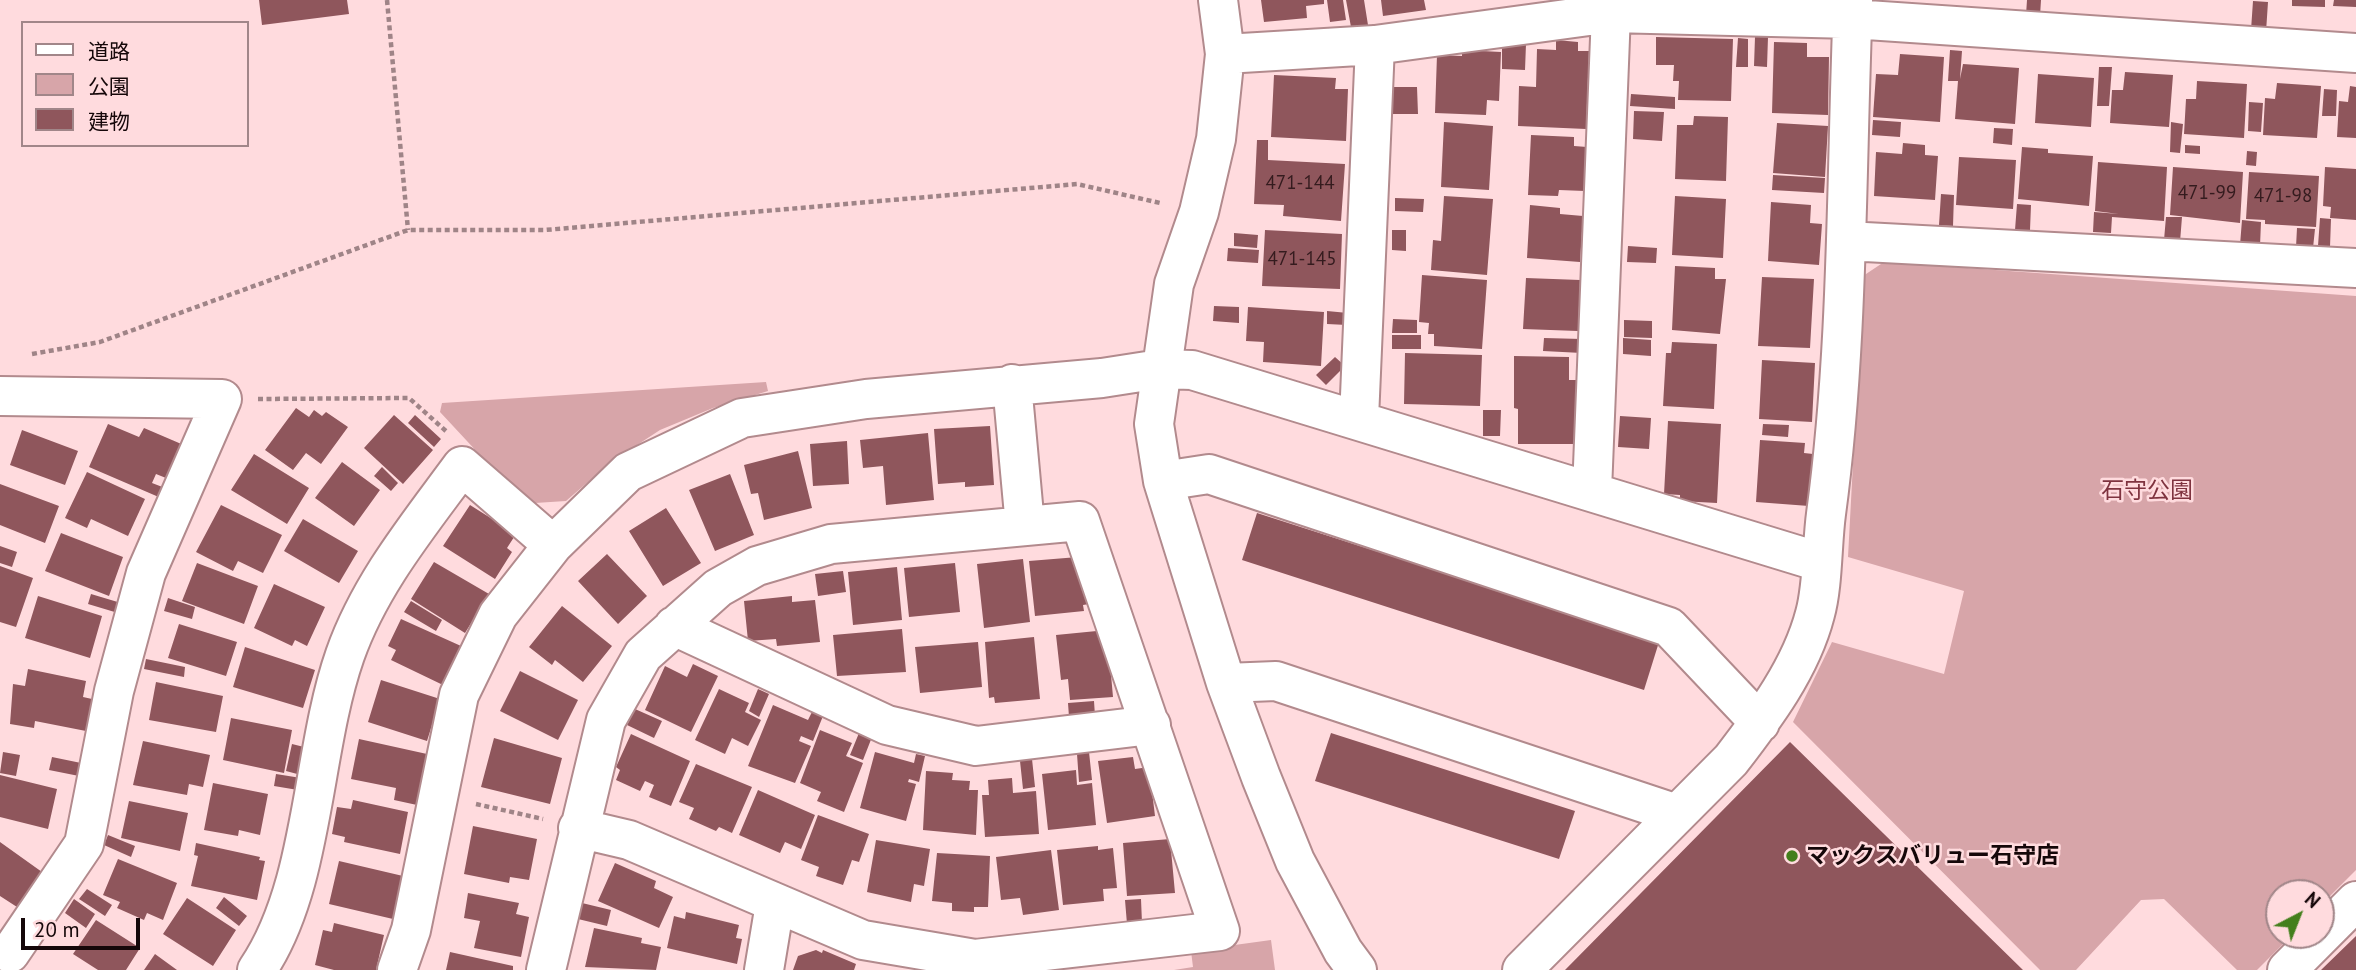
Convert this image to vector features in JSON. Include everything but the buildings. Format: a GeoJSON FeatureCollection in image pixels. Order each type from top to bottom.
{"type":"FeatureCollection","features":[{"type":"Feature","properties":{"kind":"street"},"geometry":{"type":"LineString","coordinates":[[1218,0],[1225,54],[1216,139],[1199,212],[1174,284],[1153,424],[1163,481],[1226,682],[1295,861],[1343,951],[1357,970]]}},
{"type":"Feature","properties":{"kind":"street"},"geometry":{"type":"LineString","coordinates":[[1225,54],[1374,45],[1611,13],[1853,9],[2356,54]]}},
{"type":"Feature","properties":{"kind":"street"},"geometry":{"type":"LineString","coordinates":[[1522,970],[1731,760],[1760,723],[1791,674],[1816,613],[1834,459],[1846,240],[1853,9]]}},
{"type":"Feature","properties":{"kind":"street"},"geometry":{"type":"LineString","coordinates":[[1592,491],[1611,13]]}},
{"type":"Feature","properties":{"kind":"street"},"geometry":{"type":"LineString","coordinates":[[1359,419],[1374,45]]}},
{"type":"Feature","properties":{"kind":"street"},"geometry":{"type":"LineString","coordinates":[[1846,240],[2356,268]]}},
{"type":"Feature","properties":{"kind":"street"},"geometry":{"type":"LineString","coordinates":[[397,970],[411,930],[459,695],[498,615],[553,545],[628,472],[742,418],[866,399],[1160,369],[1192,370],[1820,562]]}},
{"type":"Feature","properties":{"kind":"street"},"geometry":{"type":"LineString","coordinates":[[1012,384],[1025,526]]}},
{"type":"Feature","properties":{"kind":"street"},"geometry":{"type":"LineString","coordinates":[[0,396],[222,399],[146,573],[114,691],[84,844],[14,956]]}},
{"type":"Feature","properties":{"kind":"street"},"geometry":{"type":"LineString","coordinates":[[257,970],[272,948],[294,883],[345,655],[382,575],[462,467],[553,545]]}},
{"type":"Feature","properties":{"kind":"street"},"geometry":{"type":"LineString","coordinates":[[1163,481],[1209,474],[1669,628],[1760,723]]}},
{"type":"Feature","properties":{"kind":"street"},"geometry":{"type":"LineString","coordinates":[[546,970],[578,828],[606,720],[643,654],[718,588],[757,566],[831,544],[1080,521],[1220,931],[975,959],[863,940],[629,840],[578,828]]}},
{"type":"Feature","properties":{"kind":"street"},"geometry":{"type":"LineString","coordinates":[[674,626],[887,725],[976,746],[1151,725]]}},
{"type":"Feature","properties":{"kind":"street"},"geometry":{"type":"LineString","coordinates":[[1226,682],[1276,681],[1677,814]]}},
{"type":"Feature","properties":{"kind":"street"},"geometry":{"type":"LineString","coordinates":[[2287,970],[2356,901]]}},
{"type":"Feature","properties":{"kind":"street"},"geometry":{"type":"LineString","coordinates":[[764,970],[775,904]]}},
{"type":"Feature","properties":{"kind":"path"},"geometry":{"type":"LineString","coordinates":[[387,0],[408,230]]}},
{"type":"Feature","properties":{"kind":"path"},"geometry":{"type":"LineString","coordinates":[[25,355],[100,342],[408,230],[545,230],[1077,184],[1199,212]]}},
{"type":"Feature","properties":{"kind":"path"},"geometry":{"type":"LineString","coordinates":[[222,399],[409,398],[454,439],[462,467]]}},
{"type":"Feature","properties":{"kind":"path"},"geometry":{"type":"LineString","coordinates":[[437,794],[578,828]]}},
{"type":"Feature","properties":{"kind":"green space","name":"石守公園"},"geometry":{"type":"Polygon","coordinates":[[[1884,262],[2356,296],[2356,870],[2335,891],[2335,879],[2265,879],[2265,949],[2278,949],[2257,970],[2237,970],[2164,899],[2141,900],[2076,970],[2040,970],[1793,722],[1832,642],[1944,674],[1964,591],[1848,557],[1863,276],[1884,262]]]}},
{"type":"Feature","properties":{"kind":"green space"},"geometry":{"type":"Polygon","coordinates":[[[766,382],[768,391],[713,408],[660,430],[611,462],[566,501],[535,503],[480,455],[440,412],[442,403],[766,382]]]}},
{"type":"Feature","properties":{"kind":"green space"},"geometry":{"type":"Polygon","coordinates":[[[1271,940],[1275,970],[1174,970],[1193,967],[1191,951],[1271,940]]]}},
{"type":"Feature","properties":{"kind":"place","name":"マックスバリュー石守店"},"geometry":{"type":"Point","coordinates":[1792,856]}}]}
